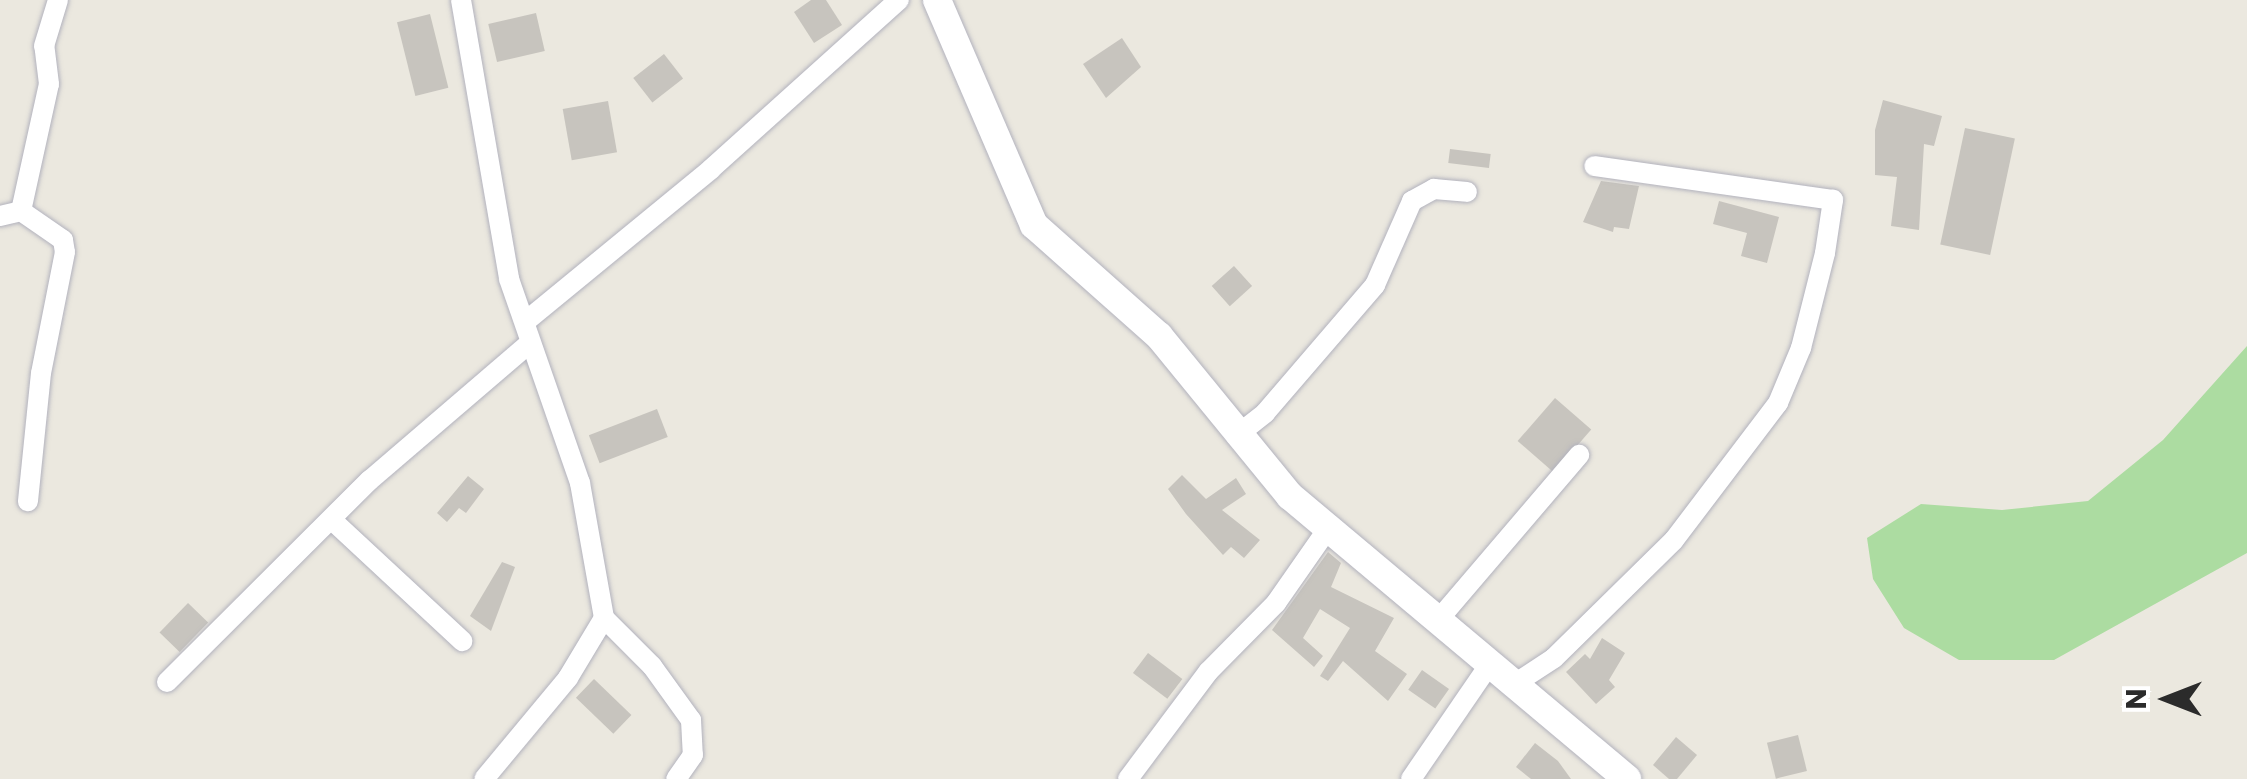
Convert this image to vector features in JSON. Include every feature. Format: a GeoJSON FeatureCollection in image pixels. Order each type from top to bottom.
{"type":"FeatureCollection","features":[{"type":"Feature","properties":{"kind":"main road"},"geometry":{"type":"LineString","coordinates":[[936,0],[1034,225],[1159,336],[1236,436],[1290,496],[1627,779]]}},
{"type":"Feature","properties":{"kind":"street"},"geometry":{"type":"LineString","coordinates":[[28,501],[40,373],[65,252],[62,240],[10,214],[50,84],[44,46],[58,0]]}},
{"type":"Feature","properties":{"kind":"street"},"geometry":{"type":"LineString","coordinates":[[461,0],[485,165],[528,333],[580,482],[604,618],[652,666],[691,720],[693,755],[676,779]]}},
{"type":"Feature","properties":{"kind":"street"},"geometry":{"type":"LineString","coordinates":[[167,682],[528,333],[899,0]]}},
{"type":"Feature","properties":{"kind":"street"},"geometry":{"type":"LineString","coordinates":[[1516,683],[1554,658],[1674,540],[1778,403],[1801,348],[1833,200],[1594,166]]}},
{"type":"Feature","properties":{"kind":"street"},"geometry":{"type":"LineString","coordinates":[[1236,436],[1264,413],[1374,286],[1412,201],[1434,189],[1467,192]]}},
{"type":"Feature","properties":{"kind":"street"},"geometry":{"type":"LineString","coordinates":[[1439,619],[1579,454]]}},
{"type":"Feature","properties":{"kind":"street"},"geometry":{"type":"LineString","coordinates":[[332,520],[462,641]]}},
{"type":"Feature","properties":{"kind":"street"},"geometry":{"type":"LineString","coordinates":[[1128,779],[1208,672],[1276,603],[1330,527]]}},
{"type":"Feature","properties":{"kind":"street"},"geometry":{"type":"LineString","coordinates":[[484,779],[568,678],[604,618]]}},
{"type":"Feature","properties":{"kind":"street"},"geometry":{"type":"LineString","coordinates":[[1411,779],[1491,662]]}},
{"type":"Feature","properties":{"kind":"green space"},"geometry":{"type":"Polygon","coordinates":[[[2247,346],[2247,553],[2054,660],[1959,660],[1904,628],[1873,579],[1867,538],[1921,504],[2002,510],[2088,501],[2163,440],[2247,346]]]}},
{"type":"Feature","properties":{"kind":"building"},"geometry":{"type":"Polygon","coordinates":[[[811,0],[826,0],[842,25],[814,43],[794,12],[811,0]]]}},
{"type":"Feature","properties":{"kind":"building"},"geometry":{"type":"Polygon","coordinates":[[[536,13],[545,51],[497,62],[488,24],[536,13]]]}},
{"type":"Feature","properties":{"kind":"building"},"geometry":{"type":"Polygon","coordinates":[[[430,14],[448,88],[415,96],[397,22],[430,14]]]}},
{"type":"Feature","properties":{"kind":"building"},"geometry":{"type":"Polygon","coordinates":[[[1122,38],[1141,67],[1106,98],[1083,64],[1122,38]]]}},
{"type":"Feature","properties":{"kind":"building"},"geometry":{"type":"Polygon","coordinates":[[[664,54],[683,78],[652,102],[633,78],[664,54]]]}},
{"type":"Feature","properties":{"kind":"building"},"geometry":{"type":"Polygon","coordinates":[[[1883,100],[1942,116],[1934,146],[1924,144],[1919,230],[1891,226],[1897,177],[1875,175],[1875,130],[1883,100]]]}},
{"type":"Feature","properties":{"kind":"building"},"geometry":{"type":"Polygon","coordinates":[[[608,101],[617,152],[572,160],[563,109],[608,101]]]}},
{"type":"Feature","properties":{"kind":"building"},"geometry":{"type":"Polygon","coordinates":[[[1965,128],[2015,139],[1990,255],[1940,244],[1965,128]]]}},
{"type":"Feature","properties":{"kind":"building"},"geometry":{"type":"Polygon","coordinates":[[[1450,149],[1491,154],[1489,168],[1448,163],[1450,149]]]}},
{"type":"Feature","properties":{"kind":"building"},"geometry":{"type":"Polygon","coordinates":[[[1601,181],[1639,186],[1629,229],[1614,227],[1613,232],[1583,222],[1601,181]]]}},
{"type":"Feature","properties":{"kind":"building"},"geometry":{"type":"Polygon","coordinates":[[[1719,201],[1779,217],[1767,263],[1741,256],[1747,233],[1713,224],[1719,201]]]}},
{"type":"Feature","properties":{"kind":"building"},"geometry":{"type":"Polygon","coordinates":[[[1234,266],[1252,286],[1230,306],[1212,286],[1234,266]]]}},
{"type":"Feature","properties":{"kind":"building"},"geometry":{"type":"Polygon","coordinates":[[[1555,398],[1591,429],[1554,473],[1518,441],[1555,398]]]}},
{"type":"Feature","properties":{"kind":"building"},"geometry":{"type":"Polygon","coordinates":[[[657,409],[668,437],[600,463],[589,435],[657,409]]]}},
{"type":"Feature","properties":{"kind":"building"},"geometry":{"type":"Polygon","coordinates":[[[1182,475],[1206,499],[1236,478],[1246,494],[1222,510],[1260,540],[1244,558],[1231,547],[1223,555],[1186,514],[1168,489],[1182,475]]]}},
{"type":"Feature","properties":{"kind":"building"},"geometry":{"type":"Polygon","coordinates":[[[468,476],[484,489],[466,513],[459,508],[447,522],[437,513],[468,476]]]}},
{"type":"Feature","properties":{"kind":"building"},"geometry":{"type":"Polygon","coordinates":[[[1328,552],[1341,563],[1331,587],[1394,618],[1375,651],[1407,674],[1388,701],[1343,661],[1328,681],[1320,676],[1350,628],[1320,609],[1303,638],[1323,656],[1314,667],[1272,630],[1328,552]]]}},
{"type":"Feature","properties":{"kind":"building"},"geometry":{"type":"Polygon","coordinates":[[[502,562],[515,567],[491,631],[470,616],[502,562]]]}},
{"type":"Feature","properties":{"kind":"building"},"geometry":{"type":"Polygon","coordinates":[[[188,603],[208,622],[180,652],[160,632],[188,603]]]}},
{"type":"Feature","properties":{"kind":"building"},"geometry":{"type":"Polygon","coordinates":[[[1602,638],[1625,653],[1609,680],[1615,687],[1596,704],[1566,672],[1585,654],[1590,659],[1602,638]]]}},
{"type":"Feature","properties":{"kind":"building"},"geometry":{"type":"Polygon","coordinates":[[[1148,653],[1182,679],[1167,699],[1133,673],[1148,653]]]}},
{"type":"Feature","properties":{"kind":"building"},"geometry":{"type":"Polygon","coordinates":[[[1422,670],[1449,689],[1435,709],[1408,690],[1422,670]]]}},
{"type":"Feature","properties":{"kind":"building"},"geometry":{"type":"Polygon","coordinates":[[[594,679],[631,715],[613,734],[576,698],[594,679]]]}},
{"type":"Feature","properties":{"kind":"building"},"geometry":{"type":"Polygon","coordinates":[[[1798,735],[1807,771],[1776,779],[1767,743],[1798,735]]]}},
{"type":"Feature","properties":{"kind":"building"},"geometry":{"type":"Polygon","coordinates":[[[1676,737],[1697,755],[1677,779],[1669,779],[1653,765],[1676,737]]]}},
{"type":"Feature","properties":{"kind":"building"},"geometry":{"type":"Polygon","coordinates":[[[1535,743],[1558,761],[1571,779],[1531,779],[1516,767],[1535,743]]]}}]}
